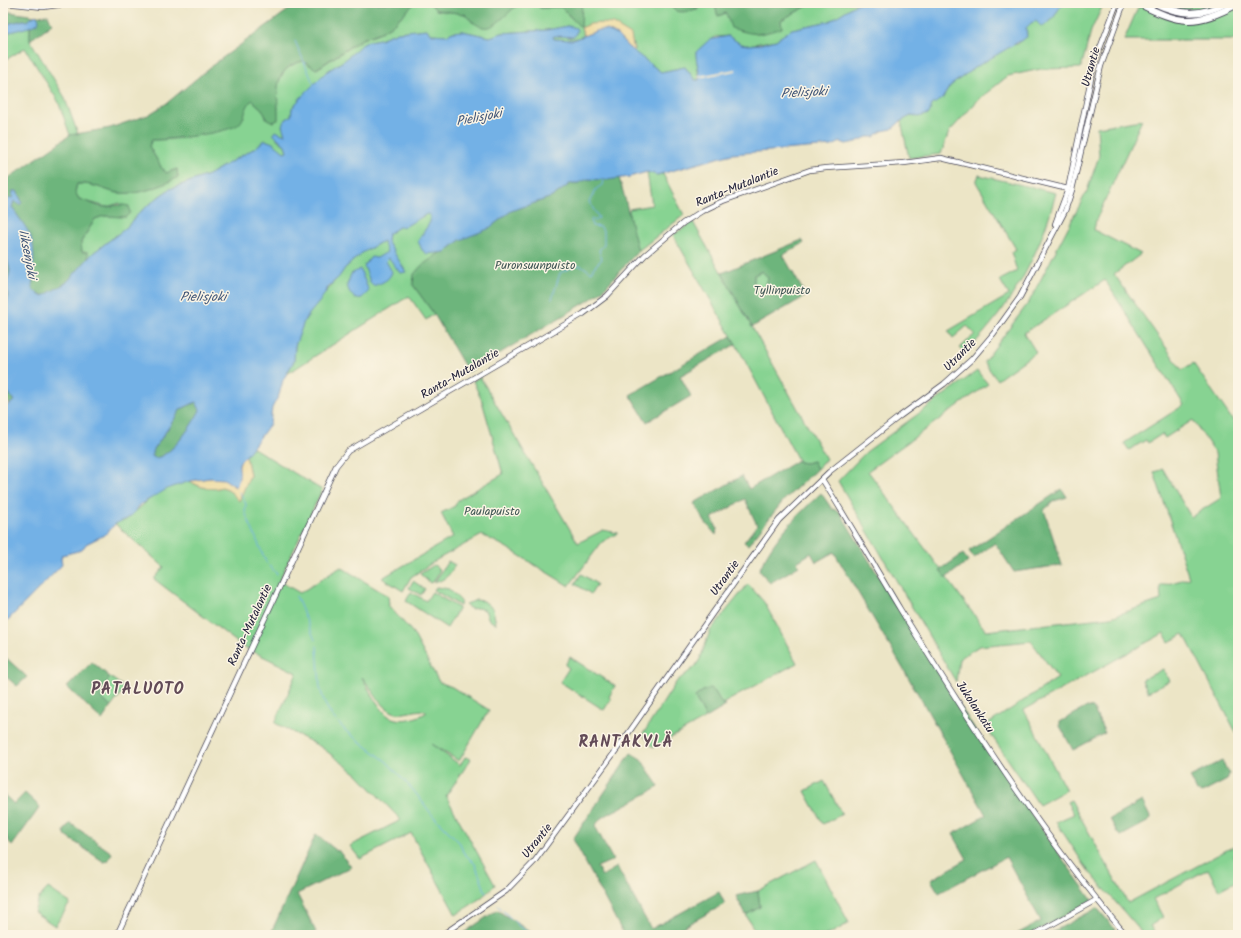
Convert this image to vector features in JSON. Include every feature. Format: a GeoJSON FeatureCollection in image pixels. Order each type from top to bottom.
{"type":"FeatureCollection","features":[{"type":"Feature","properties":{"kind":"highway"},"geometry":{"type":"LineString","coordinates":[[1138,3],[1170,18],[1191,20],[1213,16],[1238,4]]}},
{"type":"Feature","properties":{"kind":"highway"},"geometry":{"type":"LineString","coordinates":[[1154,3],[1175,12],[1190,14],[1205,12],[1226,3]]}},
{"type":"Feature","properties":{"kind":"main road"},"geometry":{"type":"LineString","coordinates":[[5,3],[43,7],[73,3]]}},
{"type":"Feature","properties":{"kind":"main road","name":"Utrantie"},"geometry":{"type":"LineString","coordinates":[[1044,252],[1068,189],[1094,64],[1117,3]]}},
{"type":"Feature","properties":{"kind":"main road","name":"Utrantie"},"geometry":{"type":"LineString","coordinates":[[442,935],[506,890],[534,862],[611,758],[779,520],[822,479],[859,448],[944,384],[972,359],[994,333],[1020,296],[1065,211],[1072,190],[1101,66],[1124,3]]}},
{"type":"Feature","properties":{"kind":"main road","name":"Ranta-Mutalantie"},"geometry":{"type":"LineString","coordinates":[[117,935],[333,471],[340,459],[348,451],[583,314],[607,296],[664,237],[702,211],[793,175],[826,168],[904,163],[941,158],[1068,189]]}},
{"type":"Feature","properties":{"kind":"main road","name":"Jukolankatu"},"geometry":{"type":"LineString","coordinates":[[822,479],[948,684],[1052,841],[1096,900],[1126,935]]}},
{"type":"Feature","properties":{"kind":"main road"},"geometry":{"type":"LineString","coordinates":[[1033,935],[1096,900]]}},
{"type":"Feature","properties":{"kind":"green space"},"geometry":{"type":"Polygon","coordinates":[[[298,3],[330,3],[332,5],[334,3],[415,3],[392,25],[381,32],[362,39],[316,69],[303,61],[292,65],[285,70],[278,84],[278,120],[273,122],[267,119],[262,109],[252,100],[249,103],[239,124],[233,127],[211,133],[171,139],[152,140],[149,146],[166,173],[177,169],[178,177],[171,181],[147,190],[130,193],[113,192],[91,185],[77,184],[75,192],[79,199],[104,207],[118,205],[129,206],[130,213],[126,217],[104,216],[95,219],[81,242],[82,252],[88,252],[88,259],[66,283],[52,293],[39,295],[32,288],[34,275],[31,238],[12,207],[14,200],[20,204],[18,193],[12,198],[3,199],[3,184],[10,177],[70,135],[110,128],[148,115],[167,103],[214,64],[298,3]]]}},
{"type":"Feature","properties":{"kind":"green space"},"geometry":{"type":"Polygon","coordinates":[[[415,3],[430,3],[436,10],[465,14],[473,23],[521,3],[536,3],[540,8],[561,7],[576,21],[581,3],[672,3],[675,11],[698,9],[702,3],[714,3],[718,16],[726,13],[781,20],[813,3],[858,3],[830,21],[792,29],[776,40],[748,45],[740,44],[728,36],[715,37],[696,52],[699,80],[695,80],[685,67],[661,72],[634,52],[634,44],[582,30],[584,36],[570,40],[554,39],[553,36],[558,35],[571,38],[568,26],[547,30],[502,33],[490,37],[462,31],[453,32],[447,35],[430,34],[427,29],[398,32],[380,39],[369,41],[345,60],[326,72],[292,108],[291,116],[285,120],[282,126],[286,136],[279,133],[277,139],[285,145],[287,151],[284,152],[266,140],[208,175],[170,189],[161,195],[140,212],[126,228],[93,253],[88,259],[87,252],[82,252],[81,242],[95,219],[104,216],[126,217],[120,203],[106,207],[79,199],[75,192],[77,184],[91,185],[113,192],[129,193],[147,190],[171,181],[178,177],[177,169],[166,173],[149,146],[152,140],[189,137],[221,127],[244,117],[246,106],[252,100],[262,109],[267,119],[278,109],[278,86],[283,73],[288,68],[303,61],[317,69],[362,39],[381,32],[392,25],[415,3]]]}},
{"type":"Feature","properties":{"kind":"green space"},"geometry":{"type":"Polygon","coordinates":[[[430,3],[521,3],[494,25],[481,27],[465,14],[436,10],[430,3]]]}},
{"type":"Feature","properties":{"kind":"green space"},"geometry":{"type":"Polygon","coordinates":[[[536,3],[582,3],[581,28],[561,7],[540,8],[536,3]]]}},
{"type":"Feature","properties":{"kind":"green space"},"geometry":{"type":"Polygon","coordinates":[[[673,3],[702,3],[693,10],[683,12],[675,11],[673,3]]]}},
{"type":"Feature","properties":{"kind":"green space"},"geometry":{"type":"Polygon","coordinates":[[[714,3],[813,3],[781,20],[782,28],[756,34],[731,28],[726,13],[718,16],[714,3]]]}},
{"type":"Feature","properties":{"kind":"green space"},"geometry":{"type":"Polygon","coordinates":[[[1064,3],[1104,3],[1091,31],[1081,68],[1041,69],[1008,76],[979,99],[949,132],[941,154],[909,158],[901,121],[942,99],[950,86],[974,68],[1011,45],[1018,44],[1027,34],[1026,28],[1031,23],[1036,21],[1041,26],[1053,19],[1064,3]]]}},
{"type":"Feature","properties":{"kind":"green space"},"geometry":{"type":"Polygon","coordinates":[[[1140,3],[1238,3],[1238,36],[1233,40],[1124,40],[1140,3]]]}},
{"type":"Feature","properties":{"kind":"green space"},"geometry":{"type":"Polygon","coordinates":[[[3,11],[35,16],[48,15],[52,24],[30,40],[30,23],[24,20],[3,25],[3,11]]]}},
{"type":"Feature","properties":{"kind":"green space"},"geometry":{"type":"Polygon","coordinates":[[[30,23],[30,40],[64,96],[78,134],[70,135],[58,101],[25,48],[7,59],[3,57],[3,32],[30,23]]]}},
{"type":"Feature","properties":{"kind":"green space"},"geometry":{"type":"Polygon","coordinates":[[[1142,120],[1096,220],[1094,230],[1141,254],[1114,274],[1182,370],[1193,363],[1238,428],[1238,736],[1184,634],[1169,642],[1164,633],[1024,710],[1066,790],[1039,805],[985,726],[1058,678],[1031,641],[979,646],[959,659],[956,682],[838,481],[866,452],[977,371],[988,384],[868,471],[986,631],[1111,617],[1161,600],[1160,586],[1189,578],[1154,472],[1163,469],[1191,517],[1221,498],[1215,453],[1193,420],[1165,438],[1162,434],[1148,443],[1146,440],[1129,450],[1124,443],[1184,405],[1105,280],[1024,333],[1036,352],[997,380],[984,362],[1029,302],[1087,191],[1099,156],[1097,127],[1142,120]]]}},
{"type":"Feature","properties":{"kind":"green space"},"geometry":{"type":"Polygon","coordinates":[[[647,172],[657,175],[663,174],[684,215],[638,251],[630,225],[629,209],[652,205],[647,172]]]}},
{"type":"Feature","properties":{"kind":"green space"},"geometry":{"type":"Polygon","coordinates":[[[979,175],[1056,193],[1041,238],[1022,279],[997,317],[965,353],[960,348],[975,334],[967,326],[953,338],[948,331],[1009,295],[1000,280],[1017,271],[1011,252],[1016,249],[976,182],[979,175]]]}},
{"type":"Feature","properties":{"kind":"green space"},"geometry":{"type":"Polygon","coordinates":[[[526,178],[413,285],[434,314],[426,320],[409,296],[287,374],[294,361],[295,346],[303,323],[345,268],[362,253],[383,241],[405,272],[387,241],[388,234],[399,227],[406,226],[428,211],[526,178]]]}},
{"type":"Feature","properties":{"kind":"green space","name":"Puronsuunpuisto"},"geometry":{"type":"Polygon","coordinates":[[[619,178],[638,251],[601,292],[468,372],[434,314],[413,285],[414,274],[421,266],[441,252],[445,252],[460,240],[493,225],[511,211],[552,197],[571,183],[578,183],[588,179],[619,178]]]}},
{"type":"Feature","properties":{"kind":"green space"},"geometry":{"type":"Polygon","coordinates":[[[693,222],[826,459],[817,469],[813,461],[806,463],[799,462],[736,344],[673,235],[693,222]]]}},
{"type":"Feature","properties":{"kind":"green space"},"geometry":{"type":"Polygon","coordinates":[[[3,240],[10,271],[7,283],[8,298],[3,320],[3,240]]]}},
{"type":"Feature","properties":{"kind":"green space","name":"Tyllinpuisto"},"geometry":{"type":"Polygon","coordinates":[[[802,240],[804,243],[783,255],[806,296],[752,327],[722,273],[802,240]],[[762,271],[754,275],[754,285],[765,288],[768,278],[762,271]]]}},
{"type":"Feature","properties":{"kind":"green space"},"geometry":{"type":"Polygon","coordinates":[[[763,271],[768,278],[766,288],[754,285],[754,275],[763,271]]]}},
{"type":"Feature","properties":{"kind":"green space"},"geometry":{"type":"Polygon","coordinates":[[[731,336],[736,344],[680,376],[691,396],[647,422],[630,395],[731,336]]]}},
{"type":"Feature","properties":{"kind":"green space","name":"Paulapuisto"},"geometry":{"type":"Polygon","coordinates":[[[480,377],[578,543],[603,530],[618,533],[602,542],[569,586],[504,546],[482,535],[438,559],[411,577],[403,591],[382,578],[453,537],[441,513],[455,506],[458,500],[503,474],[482,401],[473,381],[480,377]]]}},
{"type":"Feature","properties":{"kind":"green space"},"geometry":{"type":"Polygon","coordinates":[[[3,384],[14,401],[10,405],[3,392],[3,384]]]}},
{"type":"Feature","properties":{"kind":"green space"},"geometry":{"type":"Polygon","coordinates":[[[196,402],[201,410],[181,439],[168,452],[155,458],[152,456],[152,452],[181,409],[196,402]]]}},
{"type":"Feature","properties":{"kind":"green space"},"geometry":{"type":"Polygon","coordinates":[[[252,447],[322,490],[279,581],[300,593],[341,567],[388,596],[388,605],[413,633],[439,682],[452,687],[489,710],[459,761],[431,744],[460,765],[465,757],[471,759],[446,796],[495,885],[482,897],[456,915],[411,833],[360,859],[350,846],[401,820],[357,774],[321,747],[275,723],[297,673],[242,646],[154,579],[164,567],[113,522],[126,520],[154,495],[167,486],[190,481],[205,488],[214,489],[222,487],[228,489],[239,500],[250,475],[246,456],[252,447]],[[362,677],[380,706],[390,717],[401,720],[418,717],[427,712],[420,710],[395,713],[391,711],[378,700],[362,677]]]}},
{"type":"Feature","properties":{"kind":"green space"},"geometry":{"type":"Polygon","coordinates":[[[798,460],[799,462],[806,463],[813,461],[817,469],[784,500],[748,545],[744,542],[757,525],[745,499],[712,518],[717,528],[716,535],[705,522],[694,503],[742,476],[749,489],[798,460]]]}},
{"type":"Feature","properties":{"kind":"green space"},"geometry":{"type":"Polygon","coordinates":[[[1062,489],[1067,497],[1054,501],[1044,510],[1062,565],[1014,572],[995,543],[974,558],[969,551],[1062,489]]]}},
{"type":"Feature","properties":{"kind":"green space"},"geometry":{"type":"Polygon","coordinates":[[[821,493],[832,509],[839,511],[961,708],[1025,805],[1092,900],[1030,935],[1015,935],[1041,921],[1006,857],[939,893],[931,880],[967,859],[953,834],[986,815],[921,699],[834,552],[816,562],[811,553],[797,562],[799,566],[770,583],[759,570],[772,547],[786,528],[821,493]]]}},
{"type":"Feature","properties":{"kind":"green space"},"geometry":{"type":"Polygon","coordinates":[[[963,554],[968,561],[946,578],[940,570],[963,554]]]}},
{"type":"Feature","properties":{"kind":"green space"},"geometry":{"type":"Polygon","coordinates":[[[448,561],[455,565],[453,569],[442,580],[434,583],[448,561]]]}},
{"type":"Feature","properties":{"kind":"green space"},"geometry":{"type":"Polygon","coordinates":[[[434,565],[440,570],[434,581],[430,583],[420,574],[434,565]]]}},
{"type":"Feature","properties":{"kind":"green space"},"geometry":{"type":"Polygon","coordinates":[[[581,574],[597,584],[591,594],[575,584],[581,574]]]}},
{"type":"Feature","properties":{"kind":"green space"},"geometry":{"type":"Polygon","coordinates":[[[413,581],[425,589],[421,595],[409,588],[413,581]]]}},
{"type":"Feature","properties":{"kind":"green space"},"geometry":{"type":"Polygon","coordinates":[[[748,584],[764,602],[797,663],[722,704],[715,692],[710,688],[703,691],[695,697],[706,718],[653,748],[643,734],[677,681],[695,667],[700,659],[710,631],[748,584]]]}},
{"type":"Feature","properties":{"kind":"green space"},"geometry":{"type":"Polygon","coordinates":[[[436,587],[449,589],[461,601],[460,606],[434,590],[436,587]]]}},
{"type":"Feature","properties":{"kind":"green space"},"geometry":{"type":"Polygon","coordinates":[[[411,592],[426,601],[432,592],[459,608],[447,628],[406,601],[411,592]]]}},
{"type":"Feature","properties":{"kind":"green space"},"geometry":{"type":"Polygon","coordinates":[[[476,600],[484,601],[493,609],[496,624],[489,620],[485,610],[477,608],[471,609],[465,605],[476,600]]]}},
{"type":"Feature","properties":{"kind":"green space"},"geometry":{"type":"Polygon","coordinates":[[[3,655],[27,677],[17,686],[3,674],[3,655]]]}},
{"type":"Feature","properties":{"kind":"green space"},"geometry":{"type":"Polygon","coordinates":[[[570,657],[615,686],[609,697],[611,699],[604,710],[560,682],[569,668],[565,665],[570,657]]]}},
{"type":"Feature","properties":{"kind":"green space"},"geometry":{"type":"Polygon","coordinates":[[[92,662],[110,677],[99,696],[111,707],[102,720],[67,687],[92,662]]]}},
{"type":"Feature","properties":{"kind":"green space"},"geometry":{"type":"Polygon","coordinates":[[[1163,669],[1169,681],[1148,692],[1142,680],[1163,669]]]}},
{"type":"Feature","properties":{"kind":"green space"},"geometry":{"type":"Polygon","coordinates":[[[110,677],[125,688],[111,707],[99,696],[110,677]]]}},
{"type":"Feature","properties":{"kind":"green space"},"geometry":{"type":"Polygon","coordinates":[[[710,688],[715,692],[722,704],[725,704],[726,706],[706,718],[695,697],[710,688]]]}},
{"type":"Feature","properties":{"kind":"green space"},"geometry":{"type":"Polygon","coordinates":[[[1087,707],[1093,708],[1105,733],[1073,750],[1060,726],[1060,722],[1087,707]]]}},
{"type":"Feature","properties":{"kind":"green space"},"geometry":{"type":"Polygon","coordinates":[[[631,753],[641,759],[659,787],[601,818],[595,826],[613,860],[597,867],[602,876],[617,867],[651,929],[719,892],[725,904],[668,935],[624,935],[573,839],[631,753]]]}},
{"type":"Feature","properties":{"kind":"green space"},"geometry":{"type":"Polygon","coordinates":[[[1222,761],[1229,774],[1227,780],[1202,793],[1197,791],[1190,777],[1222,761]]]}},
{"type":"Feature","properties":{"kind":"green space"},"geometry":{"type":"Polygon","coordinates":[[[824,781],[842,814],[823,824],[805,791],[824,781]]]}},
{"type":"Feature","properties":{"kind":"green space"},"geometry":{"type":"Polygon","coordinates":[[[25,793],[40,807],[12,846],[3,832],[3,794],[14,804],[25,793]]]}},
{"type":"Feature","properties":{"kind":"green space"},"geometry":{"type":"Polygon","coordinates":[[[1071,800],[1128,903],[1238,844],[1238,853],[1233,856],[1238,867],[1238,880],[1219,890],[1208,869],[1153,899],[1163,917],[1150,926],[1157,935],[1144,935],[1087,869],[1056,822],[1074,814],[1067,802],[1071,800]]]}},
{"type":"Feature","properties":{"kind":"green space"},"geometry":{"type":"Polygon","coordinates":[[[1142,801],[1150,817],[1149,821],[1121,836],[1118,834],[1110,819],[1142,801]]]}},
{"type":"Feature","properties":{"kind":"green space"},"geometry":{"type":"Polygon","coordinates":[[[70,823],[112,853],[108,861],[104,862],[66,836],[64,831],[70,823]]]}},
{"type":"Feature","properties":{"kind":"green space"},"geometry":{"type":"Polygon","coordinates":[[[316,834],[337,851],[338,850],[351,867],[297,894],[316,932],[310,935],[270,935],[316,834]]]}},
{"type":"Feature","properties":{"kind":"green space"},"geometry":{"type":"Polygon","coordinates":[[[816,860],[849,923],[828,935],[757,935],[746,915],[760,907],[758,891],[816,860]]]}},
{"type":"Feature","properties":{"kind":"green space"},"geometry":{"type":"Polygon","coordinates":[[[48,888],[70,903],[55,926],[34,912],[39,898],[48,888]]]}},
{"type":"Feature","properties":{"kind":"green space"},"geometry":{"type":"Polygon","coordinates":[[[758,891],[760,907],[746,915],[736,896],[758,891]]]}},
{"type":"Feature","properties":{"kind":"green space"},"geometry":{"type":"Polygon","coordinates":[[[1097,908],[1120,935],[1092,935],[1090,932],[1083,935],[1063,935],[1061,933],[1057,935],[1047,935],[1097,908]]]}},
{"type":"Feature","properties":{"kind":"green space"},"geometry":{"type":"Polygon","coordinates":[[[497,910],[535,935],[467,935],[465,932],[497,910]]]}},
{"type":"Feature","properties":{"kind":"sand"},"geometry":{"type":"Polygon","coordinates":[[[590,24],[613,24],[631,35],[634,52],[612,32],[602,30],[584,36],[581,28],[590,24]]]}},
{"type":"Feature","properties":{"kind":"sand"},"geometry":{"type":"Polygon","coordinates":[[[246,456],[250,475],[239,501],[228,489],[222,487],[214,489],[205,488],[190,481],[220,478],[230,482],[234,487],[239,477],[241,460],[246,456]]]}},
{"type":"Feature","properties":{"kind":"water","name":"Pielisjoki"},"geometry":{"type":"Polygon","coordinates":[[[858,3],[1066,3],[1062,5],[1051,21],[1047,24],[1041,26],[1036,21],[1031,23],[1026,28],[1027,37],[974,68],[950,86],[942,99],[932,105],[929,114],[918,117],[913,115],[901,121],[892,129],[882,131],[874,137],[867,137],[856,142],[846,144],[841,142],[832,146],[732,154],[657,175],[647,172],[629,177],[607,180],[588,179],[578,183],[571,183],[552,197],[511,211],[488,229],[460,240],[445,252],[427,254],[422,250],[418,241],[430,222],[430,215],[427,214],[406,226],[399,227],[388,234],[387,241],[406,272],[400,273],[389,258],[386,261],[392,272],[391,275],[382,283],[373,286],[371,284],[364,266],[371,257],[377,258],[387,252],[383,241],[362,253],[345,268],[339,277],[329,286],[320,301],[305,319],[295,346],[294,361],[283,380],[279,395],[272,408],[270,424],[246,456],[240,461],[239,478],[236,487],[224,479],[210,478],[190,481],[167,489],[141,504],[130,517],[115,524],[106,534],[86,544],[82,550],[62,555],[62,565],[3,625],[3,406],[9,405],[14,401],[3,384],[3,320],[8,298],[7,283],[10,271],[3,239],[3,199],[12,198],[13,191],[17,191],[22,202],[20,205],[14,201],[12,207],[27,229],[33,242],[34,262],[32,288],[39,295],[43,296],[66,283],[93,253],[126,228],[140,212],[170,189],[208,175],[255,148],[265,140],[273,143],[284,152],[287,151],[285,145],[273,134],[275,131],[285,135],[282,124],[291,116],[292,108],[326,72],[345,60],[360,46],[369,41],[380,39],[398,32],[427,29],[430,34],[447,35],[453,32],[462,31],[490,37],[502,33],[547,30],[568,26],[576,28],[577,31],[574,37],[553,36],[554,39],[573,40],[599,30],[607,30],[617,35],[628,47],[661,72],[685,67],[695,80],[699,80],[696,52],[709,40],[728,36],[741,44],[761,44],[776,40],[792,29],[830,21],[858,3]],[[196,402],[181,409],[152,452],[152,456],[155,458],[168,452],[181,439],[200,410],[196,402]]]}},
{"type":"Feature","properties":{"kind":"water"},"geometry":{"type":"Polygon","coordinates":[[[36,15],[39,19],[38,23],[3,34],[3,25],[24,20],[27,21],[36,15]]]}},
{"type":"Feature","properties":{"kind":"water"},"geometry":{"type":"Polygon","coordinates":[[[360,269],[369,291],[362,298],[355,299],[349,291],[347,285],[351,274],[360,269]]]}},
{"type":"Feature","properties":{"kind":"pier"},"geometry":{"type":"Polygon","coordinates":[[[736,69],[736,71],[699,78],[698,76],[736,69]]]}},
{"type":"Feature","properties":{"kind":"waterway"},"geometry":{"type":"LineString","coordinates":[[295,41],[314,85]]}},
{"type":"Feature","properties":{"kind":"waterway"},"geometry":{"type":"LineString","coordinates":[[552,299],[560,273],[576,265],[582,266],[591,272],[602,259],[599,250],[604,245],[604,233],[601,227],[592,226],[591,218],[595,221],[599,218],[589,202],[596,189],[602,185],[603,179]]}},
{"type":"Feature","properties":{"kind":"waterway"},"geometry":{"type":"LineString","coordinates":[[239,492],[246,504],[245,512],[266,562],[277,574]]}},
{"type":"Feature","properties":{"kind":"waterway"},"geometry":{"type":"LineString","coordinates":[[296,596],[315,640]]}},
{"type":"Feature","properties":{"kind":"waterway"},"geometry":{"type":"LineString","coordinates":[[317,646],[320,688],[325,704],[332,716],[346,731],[387,762],[414,791],[433,816],[460,843],[463,852],[475,864],[486,893]]}},
{"type":"Feature","properties":{"kind":"waterway"},"geometry":{"type":"LineString","coordinates":[[498,906],[520,927],[532,935]]}},
{"type":"Feature","properties":{"kind":"district","name":"PATALUOTO"},"geometry":{"type":"Point","coordinates":[138,689]}},
{"type":"Feature","properties":{"kind":"district","name":"RANTAKYLÄ"},"geometry":{"type":"Point","coordinates":[626,742]}},
{"type":"Feature","properties":{"kind":"water label","name":"Iiksenjoki"},"geometry":{"type":"Point","coordinates":[27,254]}}]}
